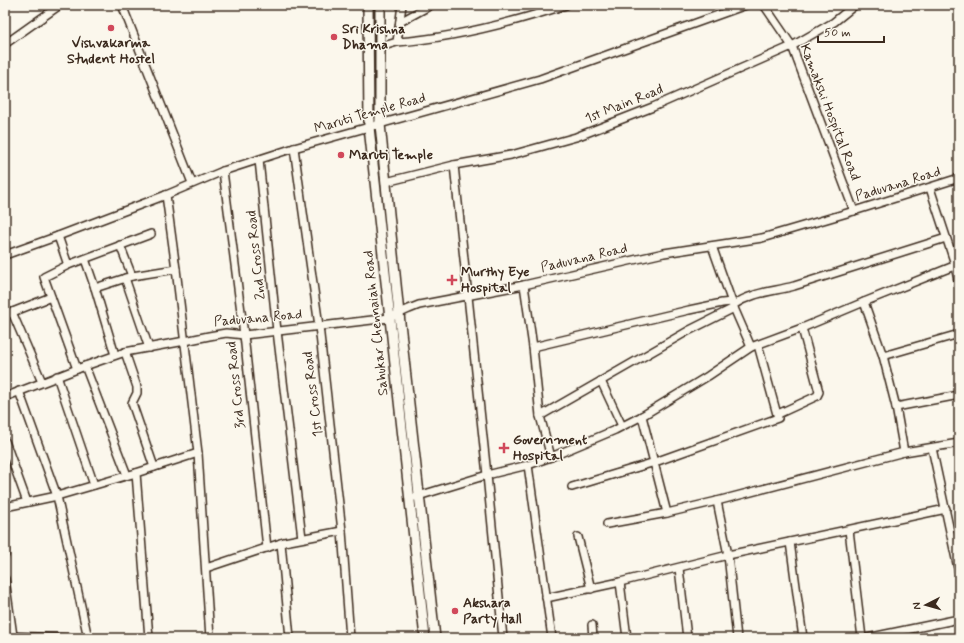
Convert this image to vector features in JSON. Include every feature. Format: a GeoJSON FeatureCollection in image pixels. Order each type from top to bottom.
{"type":"FeatureCollection","features":[{"type":"Feature","properties":{"kind":"street"},"geometry":{"type":"LineString","coordinates":[[5,44],[60,5]]}},
{"type":"Feature","properties":{"kind":"street"},"geometry":{"type":"LineString","coordinates":[[122,5],[192,183]]}},
{"type":"Feature","properties":{"kind":"street","name":"Sahukar Chennaiah Road"},"geometry":{"type":"LineString","coordinates":[[368,5],[369,127],[424,638]]}},
{"type":"Feature","properties":{"kind":"street","name":"Sahukar Chennaiah Road"},"geometry":{"type":"LineString","coordinates":[[380,5],[380,124],[399,314],[435,638]]}},
{"type":"Feature","properties":{"kind":"street"},"geometry":{"type":"LineString","coordinates":[[397,42],[402,5]]}},
{"type":"Feature","properties":{"kind":"street"},"geometry":{"type":"LineString","coordinates":[[400,22],[432,5]]}},
{"type":"Feature","properties":{"kind":"street"},"geometry":{"type":"LineString","coordinates":[[380,47],[397,42],[416,41],[456,34],[528,17],[566,5]]}},
{"type":"Feature","properties":{"kind":"street","name":"Maruti Temple Road"},"geometry":{"type":"LineString","coordinates":[[5,255],[166,195],[223,171],[294,148],[540,79],[746,5]]}},
{"type":"Feature","properties":{"kind":"street","name":"Kamakshi Hospital Road"},"geometry":{"type":"LineString","coordinates":[[764,5],[792,46],[854,211]]}},
{"type":"Feature","properties":{"kind":"street","name":"1st Main Road"},"geometry":{"type":"LineString","coordinates":[[386,182],[454,165],[511,155],[576,137],[653,107],[792,46],[834,22],[855,5]]}},
{"type":"Feature","properties":{"kind":"street","name":"1st Cross Road"},"geometry":{"type":"LineString","coordinates":[[294,148],[319,326],[342,531],[350,638]]}},
{"type":"Feature","properties":{"kind":"street","name":"2nd Cross Road"},"geometry":{"type":"LineString","coordinates":[[259,160],[277,331],[302,538]]}},
{"type":"Feature","properties":{"kind":"street"},"geometry":{"type":"LineString","coordinates":[[454,165],[503,638]]}},
{"type":"Feature","properties":{"kind":"street","name":"3rd Cross Road"},"geometry":{"type":"LineString","coordinates":[[223,171],[244,335],[267,548]]}},
{"type":"Feature","properties":{"kind":"street","name":"Paduvana Road"},"geometry":{"type":"LineString","coordinates":[[5,396],[125,352],[185,342],[226,333],[244,335],[390,318],[419,305],[524,285],[664,253],[762,238],[959,178]]}},
{"type":"Feature","properties":{"kind":"street"},"geometry":{"type":"LineString","coordinates":[[930,188],[954,261],[959,285]]}},
{"type":"Feature","properties":{"kind":"street"},"geometry":{"type":"LineString","coordinates":[[166,195],[198,453],[210,638]]}},
{"type":"Feature","properties":{"kind":"street"},"geometry":{"type":"LineString","coordinates":[[77,369],[44,277],[68,265],[151,234]]}},
{"type":"Feature","properties":{"kind":"street"},"geometry":{"type":"LineString","coordinates":[[58,236],[68,265]]}},
{"type":"Feature","properties":{"kind":"street"},"geometry":{"type":"LineString","coordinates":[[540,416],[744,298],[787,288],[946,238]]}},
{"type":"Feature","properties":{"kind":"street"},"geometry":{"type":"LineString","coordinates":[[120,246],[149,348]]}},
{"type":"Feature","properties":{"kind":"street"},"geometry":{"type":"LineString","coordinates":[[572,487],[655,462],[778,418],[778,414],[754,346],[733,305],[712,246]]}},
{"type":"Feature","properties":{"kind":"street"},"geometry":{"type":"LineString","coordinates":[[85,259],[115,355]]}},
{"type":"Feature","properties":{"kind":"street"},"geometry":{"type":"LineString","coordinates":[[409,499],[487,475],[551,458],[642,416],[754,346],[954,266]]}},
{"type":"Feature","properties":{"kind":"street"},"geometry":{"type":"LineString","coordinates":[[95,288],[129,277],[176,269]]}},
{"type":"Feature","properties":{"kind":"street"},"geometry":{"type":"LineString","coordinates":[[524,285],[533,347],[540,416],[551,458]]}},
{"type":"Feature","properties":{"kind":"street"},"geometry":{"type":"LineString","coordinates":[[42,382],[9,313],[51,297]]}},
{"type":"Feature","properties":{"kind":"street"},"geometry":{"type":"LineString","coordinates":[[864,302],[883,356],[896,407],[904,452]]}},
{"type":"Feature","properties":{"kind":"street"},"geometry":{"type":"LineString","coordinates":[[533,347],[709,306],[733,305]]}},
{"type":"Feature","properties":{"kind":"street"},"geometry":{"type":"LineString","coordinates":[[778,414],[817,396],[819,392],[802,328]]}},
{"type":"Feature","properties":{"kind":"street"},"geometry":{"type":"LineString","coordinates":[[883,356],[959,334]]}},
{"type":"Feature","properties":{"kind":"street"},"geometry":{"type":"LineString","coordinates":[[125,352],[137,387],[137,393],[132,403],[154,467]]}},
{"type":"Feature","properties":{"kind":"street"},"geometry":{"type":"LineString","coordinates":[[85,366],[127,475]]}},
{"type":"Feature","properties":{"kind":"street"},"geometry":{"type":"LineString","coordinates":[[57,376],[94,485]]}},
{"type":"Feature","properties":{"kind":"street"},"geometry":{"type":"LineString","coordinates":[[601,381],[622,426]]}},
{"type":"Feature","properties":{"kind":"street"},"geometry":{"type":"LineString","coordinates":[[20,391],[57,496],[88,638]]}},
{"type":"Feature","properties":{"kind":"street"},"geometry":{"type":"LineString","coordinates":[[896,407],[959,395]]}},
{"type":"Feature","properties":{"kind":"street"},"geometry":{"type":"LineString","coordinates":[[642,416],[667,513]]}},
{"type":"Feature","properties":{"kind":"street"},"geometry":{"type":"LineString","coordinates":[[5,441],[27,502]]}},
{"type":"Feature","properties":{"kind":"street"},"geometry":{"type":"LineString","coordinates":[[607,524],[667,513],[717,501],[904,452],[959,443]]}},
{"type":"Feature","properties":{"kind":"street"},"geometry":{"type":"LineString","coordinates":[[932,448],[959,573]]}},
{"type":"Feature","properties":{"kind":"street"},"geometry":{"type":"LineString","coordinates":[[5,507],[57,496],[198,453]]}},
{"type":"Feature","properties":{"kind":"street"},"geometry":{"type":"LineString","coordinates":[[528,465],[552,638]]}},
{"type":"Feature","properties":{"kind":"street"},"geometry":{"type":"LineString","coordinates":[[136,473],[150,638]]}},
{"type":"Feature","properties":{"kind":"street"},"geometry":{"type":"LineString","coordinates":[[717,501],[728,555],[737,638]]}},
{"type":"Feature","properties":{"kind":"street"},"geometry":{"type":"LineString","coordinates":[[546,598],[591,589],[728,555],[946,509]]}},
{"type":"Feature","properties":{"kind":"street"},"geometry":{"type":"LineString","coordinates":[[849,530],[862,638]]}},
{"type":"Feature","properties":{"kind":"street"},"geometry":{"type":"LineString","coordinates":[[206,568],[281,543],[342,531]]}},
{"type":"Feature","properties":{"kind":"street"},"geometry":{"type":"LineString","coordinates":[[578,537],[591,589]]}},
{"type":"Feature","properties":{"kind":"street"},"geometry":{"type":"LineString","coordinates":[[790,542],[803,638]]}},
{"type":"Feature","properties":{"kind":"street"},"geometry":{"type":"LineString","coordinates":[[281,543],[290,638]]}},
{"type":"Feature","properties":{"kind":"street"},"geometry":{"type":"LineString","coordinates":[[5,550],[5,555]]}},
{"type":"Feature","properties":{"kind":"street"},"geometry":{"type":"LineString","coordinates":[[679,568],[687,638]]}},
{"type":"Feature","properties":{"kind":"street"},"geometry":{"type":"LineString","coordinates":[[5,579],[13,636]]}},
{"type":"Feature","properties":{"kind":"street"},"geometry":{"type":"LineString","coordinates":[[620,582],[627,638]]}},
{"type":"Feature","properties":{"kind":"street"},"geometry":{"type":"LineString","coordinates":[[867,638],[959,619]]}},
{"type":"Feature","properties":{"kind":"street"},"geometry":{"type":"LineString","coordinates":[[592,625],[593,638]]}},
{"type":"Feature","properties":{"kind":"street"},"geometry":{"type":"LineString","coordinates":[[5,636],[68,638]]}},
{"type":"Feature","properties":{"kind":"place","name":"Vishvakarma Student Hostel"},"geometry":{"type":"Point","coordinates":[111,28]}},
{"type":"Feature","properties":{"kind":"place","name":"Sri Krishna Dhama"},"geometry":{"type":"Point","coordinates":[334,37]}},
{"type":"Feature","properties":{"kind":"place","name":"Maruti Temple"},"geometry":{"type":"Point","coordinates":[341,155]}},
{"type":"Feature","properties":{"kind":"place","name":"Murthy Eye Hospital"},"geometry":{"type":"Point","coordinates":[452,280]}},
{"type":"Feature","properties":{"kind":"place","name":"Government Hospital"},"geometry":{"type":"Point","coordinates":[504,448]}},
{"type":"Feature","properties":{"kind":"place","name":"Akshara Party Hall"},"geometry":{"type":"Point","coordinates":[455,611]}}]}
